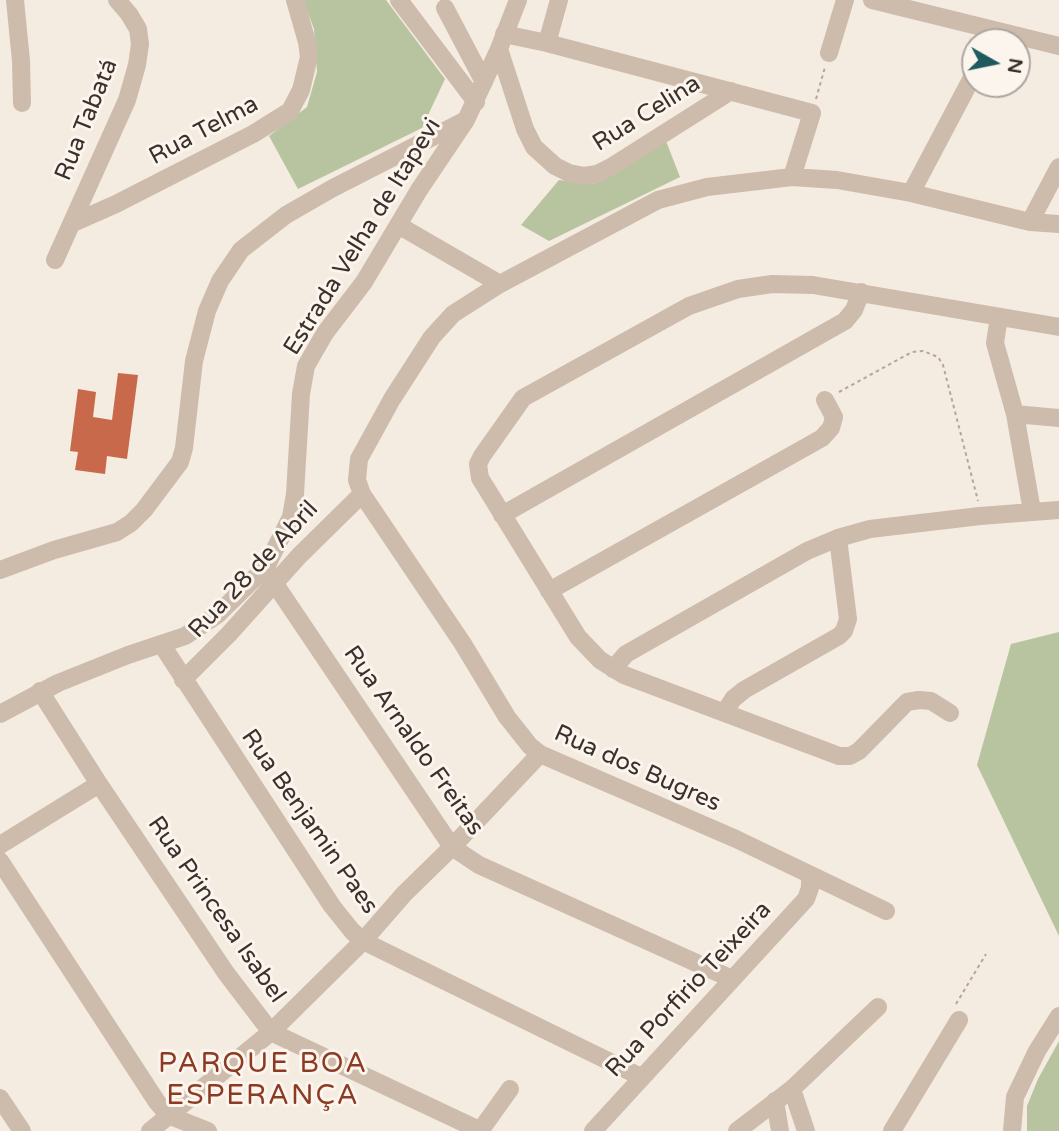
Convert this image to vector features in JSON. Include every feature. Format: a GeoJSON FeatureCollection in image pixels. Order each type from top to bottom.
{"type":"FeatureCollection","features":[{"type":"Feature","properties":{"kind":"street"},"geometry":{"type":"LineString","coordinates":[[15,0],[22,103]]}},
{"type":"Feature","properties":{"kind":"street","name":"Rua Tabatá"},"geometry":{"type":"LineString","coordinates":[[55,260],[127,100],[137,65],[140,44],[138,29],[117,0]]}},
{"type":"Feature","properties":{"kind":"street","name":"Rua Telma"},"geometry":{"type":"LineString","coordinates":[[73,223],[253,134],[290,111],[301,90],[309,57],[295,0]]}},
{"type":"Feature","properties":{"kind":"street"},"geometry":{"type":"LineString","coordinates":[[399,0],[476,102]]}},
{"type":"Feature","properties":{"kind":"street","name":"Estrada Velha de Itapevi"},"geometry":{"type":"LineString","coordinates":[[267,567],[291,517],[295,494],[301,394],[306,366],[325,333],[364,282],[419,190],[466,120],[518,0]]}},
{"type":"Feature","properties":{"kind":"street"},"geometry":{"type":"LineString","coordinates":[[547,43],[559,0]]}},
{"type":"Feature","properties":{"kind":"street"},"geometry":{"type":"LineString","coordinates":[[830,52],[845,0]]}},
{"type":"Feature","properties":{"kind":"street"},"geometry":{"type":"LineString","coordinates":[[873,0],[967,28]]}},
{"type":"Feature","properties":{"kind":"street"},"geometry":{"type":"LineString","coordinates":[[445,8],[484,82]]}},
{"type":"Feature","properties":{"kind":"street"},"geometry":{"type":"LineString","coordinates":[[501,42],[547,43],[812,113],[792,177]]}},
{"type":"Feature","properties":{"kind":"street","name":"Rua Celina"},"geometry":{"type":"LineString","coordinates":[[501,42],[525,129],[534,147],[555,166],[569,173],[584,176],[597,174],[611,167],[731,91]]}},
{"type":"Feature","properties":{"kind":"street"},"geometry":{"type":"LineString","coordinates":[[1031,42],[1059,46]]}},
{"type":"Feature","properties":{"kind":"street"},"geometry":{"type":"LineString","coordinates":[[911,192],[961,98]]}},
{"type":"Feature","properties":{"kind":"street"},"geometry":{"type":"LineString","coordinates":[[0,570],[54,550],[117,532],[144,510],[180,462],[194,361],[207,311],[220,281],[242,250],[286,215],[466,120]]}},
{"type":"Feature","properties":{"kind":"street"},"geometry":{"type":"LineString","coordinates":[[1030,222],[1059,167]]}},
{"type":"Feature","properties":{"kind":"street"},"geometry":{"type":"LineString","coordinates":[[362,494],[357,470],[363,450],[432,337],[453,314],[500,284],[658,200],[708,187],[792,177],[837,180],[911,192],[1030,222],[1059,224]]}},
{"type":"Feature","properties":{"kind":"street"},"geometry":{"type":"LineString","coordinates":[[398,225],[500,284]]}},
{"type":"Feature","properties":{"kind":"street"},"geometry":{"type":"LineString","coordinates":[[950,713],[931,701],[907,702],[859,751],[845,757],[634,680],[613,669],[588,649],[578,637],[480,478],[478,464],[523,398],[688,306],[721,293],[755,285],[813,285],[1059,327]]}},
{"type":"Feature","properties":{"kind":"street"},"geometry":{"type":"LineString","coordinates":[[502,514],[845,321],[854,310],[861,292]]}},
{"type":"Feature","properties":{"kind":"street"},"geometry":{"type":"LineString","coordinates":[[999,317],[995,342],[1014,414],[1032,510]]}},
{"type":"Feature","properties":{"kind":"street"},"geometry":{"type":"LineString","coordinates":[[549,590],[822,439],[831,428],[834,417],[825,400]]}},
{"type":"Feature","properties":{"kind":"street"},"geometry":{"type":"LineString","coordinates":[[1014,414],[1059,418]]}},
{"type":"Feature","properties":{"kind":"street","name":"Rua 28 de Abril"},"geometry":{"type":"LineString","coordinates":[[183,680],[299,556],[362,494]]}},
{"type":"Feature","properties":{"kind":"street","name":"Rua dos Bugres"},"geometry":{"type":"LineString","coordinates":[[362,494],[463,644],[507,717],[530,746],[540,754],[736,839],[886,911]]}},
{"type":"Feature","properties":{"kind":"street"},"geometry":{"type":"LineString","coordinates":[[613,669],[626,653],[807,551],[838,538],[870,529],[1032,510],[1059,510]]}},
{"type":"Feature","properties":{"kind":"street"},"geometry":{"type":"LineString","coordinates":[[724,713],[733,699],[744,690],[844,631],[848,619],[838,538]]}},
{"type":"Feature","properties":{"kind":"street"},"geometry":{"type":"LineString","coordinates":[[0,714],[40,691],[128,655],[162,645],[202,626],[267,567]]}},
{"type":"Feature","properties":{"kind":"street","name":"Rua Arnaldo Freitas"},"geometry":{"type":"LineString","coordinates":[[267,567],[275,584],[453,847],[479,865],[733,979]]}},
{"type":"Feature","properties":{"kind":"street","name":"Rua Benjamin Paes"},"geometry":{"type":"LineString","coordinates":[[162,645],[332,906],[363,940],[642,1077]]}},
{"type":"Feature","properties":{"kind":"street","name":"Rua Princesa Isabel"},"geometry":{"type":"LineString","coordinates":[[40,691],[226,973],[271,1032],[480,1131]]}},
{"type":"Feature","properties":{"kind":"street"},"geometry":{"type":"LineString","coordinates":[[150,1131],[271,1032],[453,847],[540,754]]}},
{"type":"Feature","properties":{"kind":"street"},"geometry":{"type":"LineString","coordinates":[[0,845],[99,784]]}},
{"type":"Feature","properties":{"kind":"street"},"geometry":{"type":"LineString","coordinates":[[0,861],[157,1102],[168,1115],[208,1131]]}},
{"type":"Feature","properties":{"kind":"street","name":"Rua Porfirio Teixeira"},"geometry":{"type":"LineString","coordinates":[[593,1131],[806,899],[810,876]]}},
{"type":"Feature","properties":{"kind":"street"},"geometry":{"type":"LineString","coordinates":[[737,1131],[792,1089],[878,1007]]}},
{"type":"Feature","properties":{"kind":"street"},"geometry":{"type":"LineString","coordinates":[[1012,1131],[1014,1097],[1037,1051],[1059,1016]]}},
{"type":"Feature","properties":{"kind":"street"},"geometry":{"type":"LineString","coordinates":[[892,1131],[959,1020]]}},
{"type":"Feature","properties":{"kind":"street"},"geometry":{"type":"LineString","coordinates":[[480,1131],[510,1089]]}},
{"type":"Feature","properties":{"kind":"street"},"geometry":{"type":"LineString","coordinates":[[792,1089],[806,1131]]}},
{"type":"Feature","properties":{"kind":"street"},"geometry":{"type":"LineString","coordinates":[[0,1098],[22,1131]]}},
{"type":"Feature","properties":{"kind":"street"},"geometry":{"type":"LineString","coordinates":[[775,1101],[780,1131]]}},
{"type":"Feature","properties":{"kind":"path"},"geometry":{"type":"LineString","coordinates":[[812,113],[830,52]]}},
{"type":"Feature","properties":{"kind":"path"},"geometry":{"type":"LineString","coordinates":[[825,400],[912,352],[923,351],[938,357],[943,365],[974,477],[980,516]]}},
{"type":"Feature","properties":{"kind":"path"},"geometry":{"type":"LineString","coordinates":[[959,1020],[956,1005],[986,954]]}},
{"type":"Feature","properties":{"kind":"green space"},"geometry":{"type":"Polygon","coordinates":[[[303,0],[386,0],[445,79],[422,128],[298,189],[269,136],[307,107],[317,72],[314,29],[303,0]]]}},
{"type":"Feature","properties":{"kind":"green space"},"geometry":{"type":"Polygon","coordinates":[[[666,141],[680,177],[549,241],[521,225],[559,180],[594,184],[666,141]]]}},
{"type":"Feature","properties":{"kind":"green space"},"geometry":{"type":"Polygon","coordinates":[[[1059,632],[1059,936],[977,765],[1011,644],[1059,632]]]}},
{"type":"Feature","properties":{"kind":"green space"},"geometry":{"type":"Polygon","coordinates":[[[1059,1041],[1059,1131],[1027,1131],[1027,1106],[1059,1041]]]}},
{"type":"Feature","properties":{"kind":"building"},"geometry":{"type":"Polygon","coordinates":[[[118,373],[138,375],[127,459],[107,456],[105,474],[75,470],[78,452],[70,451],[78,389],[96,392],[93,417],[112,420],[118,373]]]}},
{"type":"Feature","properties":{"kind":"district","name":"PARQUE BOA ESPERANÇA"},"geometry":{"type":"Point","coordinates":[263,1081]}}]}
